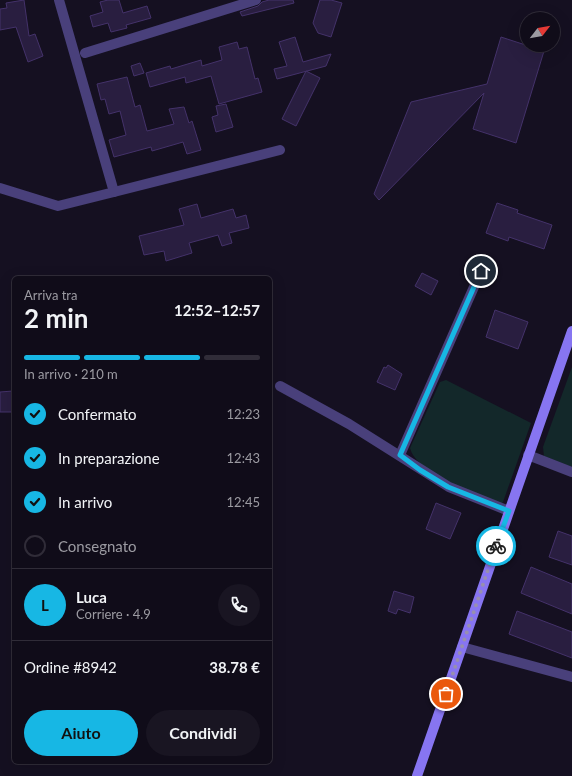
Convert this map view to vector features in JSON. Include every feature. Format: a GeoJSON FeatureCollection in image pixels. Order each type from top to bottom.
{"type":"FeatureCollection","features":[{"type":"Feature","properties":{"kind":"main road"},"geometry":{"type":"LineString","coordinates":[[417,776],[572,331]]}},
{"type":"Feature","properties":{"kind":"street"},"geometry":{"type":"LineString","coordinates":[[59,0],[114,192]]}},
{"type":"Feature","properties":{"kind":"street"},"geometry":{"type":"LineString","coordinates":[[85,53],[256,0]]}},
{"type":"Feature","properties":{"kind":"street"},"geometry":{"type":"LineString","coordinates":[[0,188],[58,206],[280,150]]}},
{"type":"Feature","properties":{"kind":"street"},"geometry":{"type":"LineString","coordinates":[[400,455],[481,271]]}},
{"type":"Feature","properties":{"kind":"street"},"geometry":{"type":"LineString","coordinates":[[280,386],[349,424],[400,455],[420,470],[448,487],[509,511]]}},
{"type":"Feature","properties":{"kind":"street"},"geometry":{"type":"LineString","coordinates":[[528,455],[572,472]]}},
{"type":"Feature","properties":{"kind":"street"},"geometry":{"type":"LineString","coordinates":[[462,646],[572,678]]}},
{"type":"Feature","properties":{"kind":"green space"},"geometry":{"type":"Polygon","coordinates":[[[572,367],[572,467],[544,456],[543,447],[572,367]]]}},
{"type":"Feature","properties":{"kind":"green space"},"geometry":{"type":"Polygon","coordinates":[[[446,380],[531,423],[501,504],[463,489],[435,474],[423,466],[415,457],[410,448],[440,382],[446,380]]]}},
{"type":"Feature","properties":{"kind":"building"},"geometry":{"type":"Polygon","coordinates":[[[24,0],[29,36],[35,34],[43,56],[28,62],[16,27],[0,30],[0,9],[7,8],[6,3],[24,0]]]}},
{"type":"Feature","properties":{"kind":"building"},"geometry":{"type":"Polygon","coordinates":[[[119,0],[123,13],[147,6],[151,18],[126,25],[127,28],[111,32],[108,23],[93,27],[90,16],[103,12],[100,2],[119,0]]]}},
{"type":"Feature","properties":{"kind":"building"},"geometry":{"type":"Polygon","coordinates":[[[269,0],[293,0],[294,3],[242,16],[240,12],[258,6],[262,2],[269,0]]]}},
{"type":"Feature","properties":{"kind":"building"},"geometry":{"type":"Polygon","coordinates":[[[320,0],[331,0],[342,3],[331,37],[318,33],[313,23],[320,0]]]}},
{"type":"Feature","properties":{"kind":"building"},"geometry":{"type":"Polygon","coordinates":[[[295,37],[303,62],[331,54],[326,66],[277,79],[274,69],[287,66],[279,42],[295,37]]]}},
{"type":"Feature","properties":{"kind":"building"},"geometry":{"type":"Polygon","coordinates":[[[501,37],[520,43],[520,52],[544,52],[516,143],[473,129],[484,93],[379,200],[374,194],[411,102],[487,84],[501,37]]]}},
{"type":"Feature","properties":{"kind":"building"},"geometry":{"type":"Polygon","coordinates":[[[237,42],[239,49],[247,47],[255,79],[258,78],[262,92],[219,104],[211,76],[186,83],[185,77],[150,87],[146,73],[170,66],[171,69],[201,60],[202,66],[222,60],[219,47],[237,42]]]}},
{"type":"Feature","properties":{"kind":"building"},"geometry":{"type":"Polygon","coordinates":[[[140,63],[144,73],[134,76],[131,66],[140,63]]]}},
{"type":"Feature","properties":{"kind":"building"},"geometry":{"type":"Polygon","coordinates":[[[306,71],[320,78],[296,126],[282,119],[306,71]]]}},
{"type":"Feature","properties":{"kind":"building"},"geometry":{"type":"Polygon","coordinates":[[[127,77],[135,107],[140,105],[147,131],[174,124],[169,109],[184,107],[189,123],[192,121],[201,150],[187,154],[183,142],[152,151],[151,147],[114,157],[109,140],[126,135],[120,111],[109,114],[105,99],[101,100],[97,84],[127,77]]]}},
{"type":"Feature","properties":{"kind":"building"},"geometry":{"type":"Polygon","coordinates":[[[226,104],[233,127],[216,132],[212,117],[218,115],[216,106],[226,104]]]}},
{"type":"Feature","properties":{"kind":"building"},"geometry":{"type":"Polygon","coordinates":[[[497,203],[518,210],[517,213],[552,225],[544,249],[509,237],[508,241],[486,233],[497,203]]]}},
{"type":"Feature","properties":{"kind":"building"},"geometry":{"type":"Polygon","coordinates":[[[197,204],[201,218],[233,209],[236,218],[246,215],[249,228],[229,233],[232,243],[222,246],[218,235],[189,243],[192,253],[166,261],[164,251],[144,255],[139,236],[184,225],[179,209],[197,204]]]}},
{"type":"Feature","properties":{"kind":"building"},"geometry":{"type":"Polygon","coordinates":[[[422,273],[438,281],[431,295],[415,286],[422,273]]]}},
{"type":"Feature","properties":{"kind":"building"},"geometry":{"type":"Polygon","coordinates":[[[495,310],[528,322],[518,349],[486,337],[495,310]]]}},
{"type":"Feature","properties":{"kind":"building"},"geometry":{"type":"Polygon","coordinates":[[[388,365],[402,374],[395,390],[377,382],[384,367],[386,368],[388,365]]]}},
{"type":"Feature","properties":{"kind":"building"},"geometry":{"type":"Polygon","coordinates":[[[12,391],[12,412],[0,412],[0,392],[12,391]]]}},
{"type":"Feature","properties":{"kind":"building"},"geometry":{"type":"Polygon","coordinates":[[[436,503],[461,513],[450,539],[426,529],[436,503]]]}},
{"type":"Feature","properties":{"kind":"building"},"geometry":{"type":"Polygon","coordinates":[[[558,531],[572,536],[572,565],[549,557],[558,531]]]}},
{"type":"Feature","properties":{"kind":"building"},"geometry":{"type":"Polygon","coordinates":[[[531,567],[572,584],[572,614],[521,593],[531,567]]]}},
{"type":"Feature","properties":{"kind":"building"},"geometry":{"type":"Polygon","coordinates":[[[394,591],[414,597],[410,613],[398,609],[396,614],[388,611],[394,591]]]}},
{"type":"Feature","properties":{"kind":"building"},"geometry":{"type":"Polygon","coordinates":[[[517,611],[572,632],[572,658],[509,634],[517,611]]]}},
{"type":"Feature","properties":{"kind":"way so far"},"geometry":{"type":"LineString","coordinates":[[446,694],[496,546]]}},
{"type":"Feature","properties":{"kind":"route"},"geometry":{"type":"LineString","coordinates":[[481,271],[400,455],[420,470],[448,487],[509,511],[496,546]]}}]}
